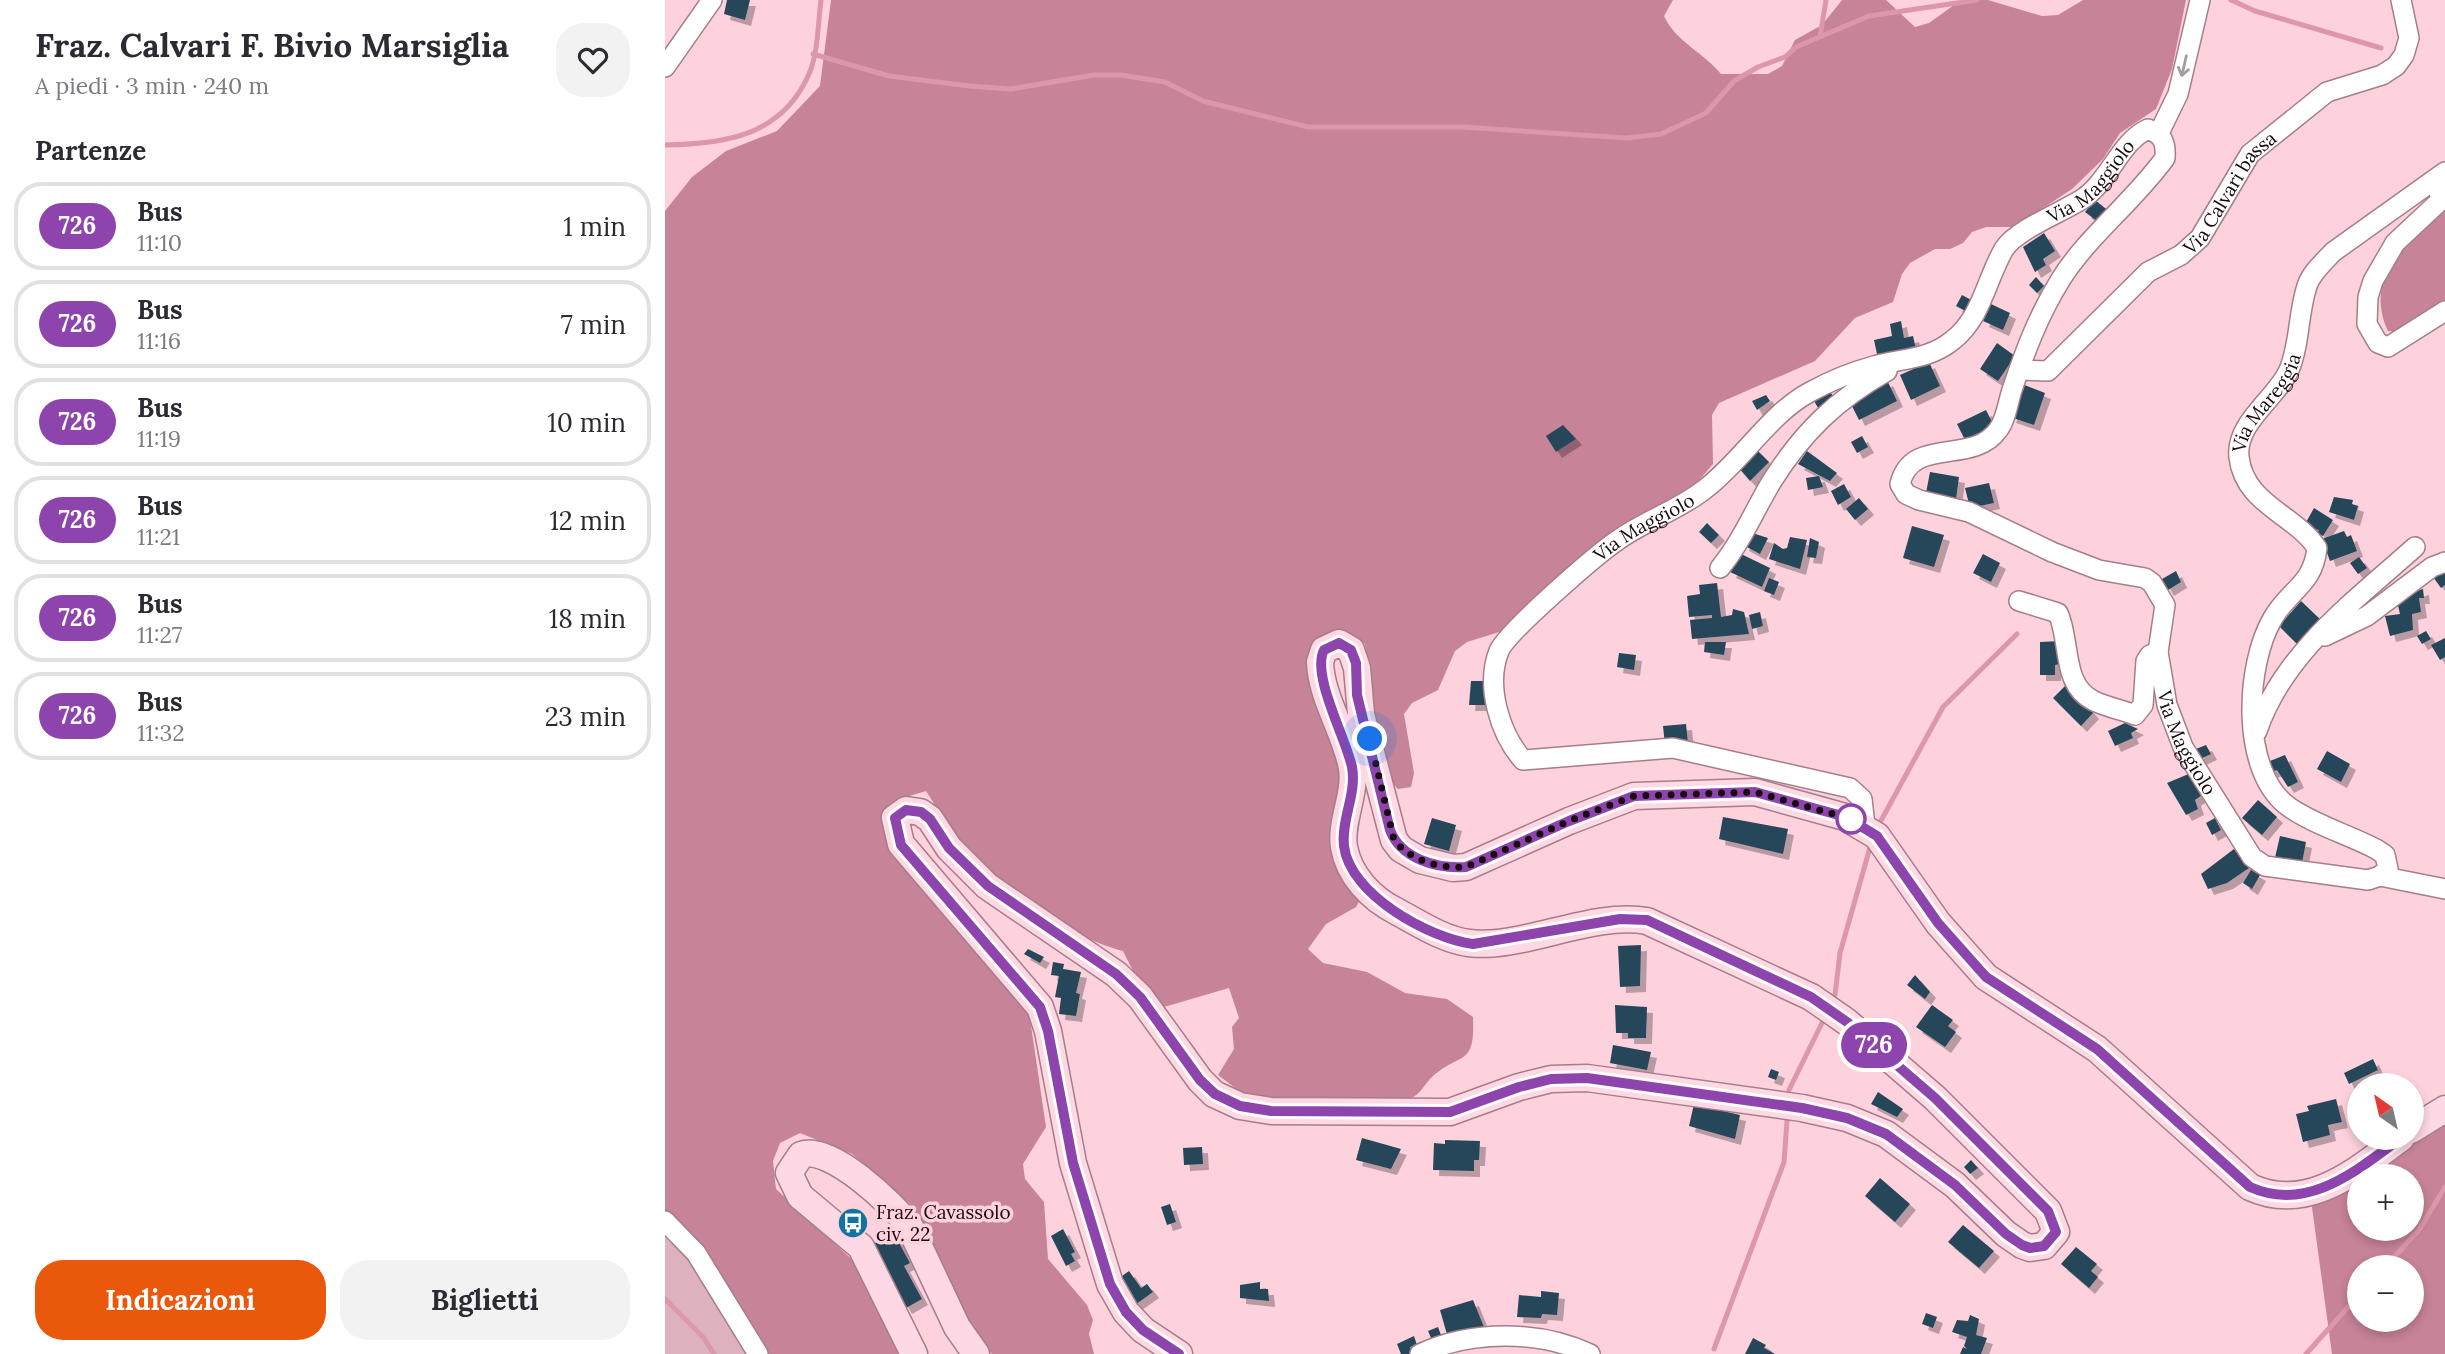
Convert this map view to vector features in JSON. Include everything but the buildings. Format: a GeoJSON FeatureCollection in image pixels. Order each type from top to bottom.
{"type":"FeatureCollection","features":[{"type":"Feature","properties":{"kind":"main road"},"geometry":{"type":"LineString","coordinates":[[1179,1354],[1143,1330],[1126,1312],[1110,1284],[1073,1163],[1048,1031],[1040,1007],[927,871],[901,845],[895,818],[900,813],[913,810],[930,819],[949,848],[988,886],[1116,974],[1140,997],[1200,1080],[1215,1094],[1240,1106],[1271,1111],[1450,1112],[1519,1087],[1551,1079],[1587,1078],[1808,1110],[1847,1118],[1886,1134],[1955,1185],[2014,1240],[2030,1248],[2044,1246],[2056,1232],[2048,1211],[1935,1098],[1847,1022],[1811,997],[1647,920],[1620,919],[1473,944],[1452,938],[1381,903],[1351,868],[1344,846],[1352,794],[1352,767],[1320,669],[1321,656],[1330,645],[1339,643],[1351,650],[1357,668],[1359,704],[1390,830],[1401,849],[1428,862],[1466,867],[1569,821],[1634,796],[1755,792],[1846,817],[1869,830],[1938,923],[1986,977],[2097,1049],[2250,1187],[2282,1195],[2320,1190],[2355,1171],[2384,1150]]}},
{"type":"Feature","properties":{"kind":"main road"},"geometry":{"type":"LineString","coordinates":[[2424,1122],[2445,1109]]}},
{"type":"Feature","properties":{"kind":"main road"},"geometry":{"type":"LineString","coordinates":[[914,1354],[860,1247],[796,1192],[789,1173],[801,1155],[812,1153],[825,1157],[876,1189],[900,1214],[909,1227],[957,1327],[976,1354]]}},
{"type":"Feature","properties":{"kind":"street"},"geometry":{"type":"LineString","coordinates":[[665,67],[712,0]]}},
{"type":"Feature","properties":{"kind":"street"},"geometry":{"type":"LineString","coordinates":[[2159,133],[2178,94],[2200,0]]}},
{"type":"Feature","properties":{"kind":"street","name":"Via Calvari bassa"},"geometry":{"type":"LineString","coordinates":[[2019,370],[2048,371],[2148,272],[2181,255],[2200,238],[2250,154],[2327,92],[2382,75],[2396,66],[2404,55],[2409,38],[2401,0]]}},
{"type":"Feature","properties":{"kind":"street","name":"Via Maggiolo"},"geometry":{"type":"LineString","coordinates":[[1869,830],[1861,799],[1850,788],[1684,750],[1523,760],[1510,745],[1494,696],[1499,650],[1512,634],[1596,557],[1620,538],[1673,510],[1709,486],[1807,393],[1875,366],[1930,355],[1952,342],[1970,325],[2006,246],[2085,197],[2112,170],[2136,135],[2148,129],[2159,133],[2166,144],[2165,158],[2063,276],[2037,322],[2000,428],[1987,443],[1969,450],[1933,452],[1915,460],[1903,471],[1900,484],[1906,494],[1919,500],[1969,512],[2087,566],[2145,578],[2152,583],[2165,606],[2158,652],[2167,705],[2183,747],[2252,857],[2265,866],[2368,880],[2380,876],[2445,889]]}},
{"type":"Feature","properties":{"kind":"street","name":"Via Mareggia"},"geometry":{"type":"LineString","coordinates":[[2440,176],[2441,200],[2386,254],[2368,297],[2366,319],[2373,337],[2388,346],[2445,311]]}},
{"type":"Feature","properties":{"kind":"street","name":"Via Mareggia"},"geometry":{"type":"LineString","coordinates":[[2380,876],[2388,869],[2385,855],[2290,808],[2264,778],[2254,742],[2254,700],[2261,642],[2274,616],[2308,579],[2315,565],[2318,548],[2310,536],[2274,513],[2257,493],[2239,456],[2243,435],[2279,388],[2290,368],[2307,284],[2318,268],[2333,252],[2440,176]]}},
{"type":"Feature","properties":{"kind":"street"},"geometry":{"type":"LineString","coordinates":[[1720,568],[1737,547],[1772,481],[1813,425],[1849,392],[1903,362]]}},
{"type":"Feature","properties":{"kind":"street"},"geometry":{"type":"LineString","coordinates":[[2254,742],[2268,704],[2312,642],[2415,547]]}},
{"type":"Feature","properties":{"kind":"street"},"geometry":{"type":"LineString","coordinates":[[2312,642],[2367,616],[2432,567],[2445,562]]}},
{"type":"Feature","properties":{"kind":"street"},"geometry":{"type":"LineString","coordinates":[[2019,601],[2058,613],[2064,624],[2074,682],[2092,701],[2135,715],[2143,705],[2146,661],[2150,655],[2158,652]]}},
{"type":"Feature","properties":{"kind":"street"},"geometry":{"type":"LineString","coordinates":[[665,1221],[696,1253],[758,1354]]}},
{"type":"Feature","properties":{"kind":"street"},"geometry":{"type":"LineString","coordinates":[[1420,1354],[1494,1335],[1564,1344],[1590,1354]]}},
{"type":"Feature","properties":{"kind":"shaded area"},"geometry":{"type":"Polygon","coordinates":[[[831,0],[1673,0],[1664,16],[1669,25],[1721,74],[1768,74],[1782,66],[1795,40],[1822,25],[1842,0],[1886,0],[1915,27],[1929,23],[1961,0],[1988,0],[2042,16],[2058,15],[2083,0],[2186,0],[2172,69],[2156,109],[2120,133],[2103,159],[2072,189],[2014,227],[1986,227],[1972,232],[1963,243],[1950,249],[1935,249],[1910,263],[1902,274],[1893,302],[1855,318],[1815,361],[1719,403],[1712,415],[1713,464],[1694,486],[1509,629],[1467,642],[1455,651],[1438,690],[1412,703],[1404,714],[1414,773],[1411,787],[1398,789],[1387,778],[1369,689],[1365,644],[1353,635],[1324,636],[1361,898],[1356,907],[1326,924],[1308,949],[1323,963],[1367,972],[1405,993],[1447,999],[1473,1017],[1472,1044],[1469,1051],[1433,1076],[1414,1097],[1291,1103],[1243,1094],[1218,1075],[1234,1049],[1232,1027],[1239,1018],[1229,988],[1164,1007],[1133,971],[1123,951],[1080,935],[1058,923],[996,878],[957,839],[926,791],[896,800],[883,828],[899,863],[1005,978],[1029,1012],[1046,1127],[1023,1164],[1025,1179],[1044,1202],[1048,1259],[1087,1305],[1093,1320],[1089,1334],[1094,1354],[992,1354],[968,1325],[910,1204],[852,1154],[800,1133],[780,1143],[773,1161],[776,1189],[859,1266],[905,1354],[769,1354],[697,1239],[665,1213],[665,211],[692,177],[726,151],[777,131],[820,86],[831,0]]]}},
{"type":"Feature","properties":{"kind":"shaded area"},"geometry":{"type":"Polygon","coordinates":[[[2445,205],[2445,302],[2399,332],[2388,331],[2382,311],[2381,293],[2385,276],[2405,245],[2445,205]]]}},
{"type":"Feature","properties":{"kind":"shaded area"},"geometry":{"type":"Polygon","coordinates":[[[2445,1122],[2445,1354],[2332,1354],[2311,1200],[2342,1194],[2347,1190],[2347,1241],[2424,1241],[2424,1164],[2382,1164],[2401,1150],[2424,1150],[2424,1132],[2445,1122]]]}},
{"type":"Feature","properties":{"kind":"shaded area"},"geometry":{"type":"Polygon","coordinates":[[[665,1229],[690,1257],[750,1354],[665,1354],[665,1229]]]}},
{"type":"Feature","properties":{"kind":"waterway"},"geometry":{"type":"LineString","coordinates":[[665,145],[730,138],[749,132],[784,111],[798,95],[812,66],[821,0]]}},
{"type":"Feature","properties":{"kind":"waterway"},"geometry":{"type":"LineString","coordinates":[[1820,37],[1826,0]]}},
{"type":"Feature","properties":{"kind":"waterway"},"geometry":{"type":"LineString","coordinates":[[813,54],[889,76],[1011,89],[1094,75],[1121,75],[1165,82],[1203,101],[1308,127],[1462,127],[1627,138],[1661,134],[1706,113],[1734,81],[1758,67],[1785,57],[1796,47],[1869,16],[1977,0]]}},
{"type":"Feature","properties":{"kind":"waterway"},"geometry":{"type":"LineString","coordinates":[[2231,0],[2255,11],[2381,48]]}},
{"type":"Feature","properties":{"kind":"waterway"},"geometry":{"type":"LineString","coordinates":[[1877,828],[1943,707],[2017,634]]}},
{"type":"Feature","properties":{"kind":"waterway"},"geometry":{"type":"LineString","coordinates":[[1835,995],[1840,953],[1871,844]]}},
{"type":"Feature","properties":{"kind":"waterway"},"geometry":{"type":"LineString","coordinates":[[1789,1090],[1822,1023]]}},
{"type":"Feature","properties":{"kind":"waterway"},"geometry":{"type":"LineString","coordinates":[[1714,1349],[1784,1162],[1787,1121]]}},
{"type":"Feature","properties":{"kind":"waterway"},"geometry":{"type":"LineString","coordinates":[[2396,1255],[2419,1230],[2445,1187]]}},
{"type":"Feature","properties":{"kind":"waterway"},"geometry":{"type":"LineString","coordinates":[[665,1299],[703,1337],[714,1354]]}},
{"type":"Feature","properties":{"kind":"waterway"},"geometry":{"type":"LineString","coordinates":[[2306,1354],[2347,1308]]}},
{"type":"Feature","properties":{"kind":"bus line","name":"726"},"geometry":{"type":"LineString","coordinates":[[1179,1354],[1143,1330],[1126,1312],[1110,1284],[1073,1163],[1048,1031],[1040,1007],[919,861],[901,845],[895,818],[900,813],[906,810],[921,812],[930,819],[949,848],[967,868],[988,886],[1014,906],[1079,946],[1116,974],[1140,997],[1185,1062],[1206,1087],[1240,1106],[1271,1111],[1417,1114],[1450,1112],[1479,1104],[1519,1087],[1551,1079],[1587,1078],[1802,1108],[1847,1118],[1886,1134],[1955,1185],[2006,1234],[2022,1245],[2037,1248],[2055,1237],[2055,1222],[2048,1211],[1935,1098],[1847,1022],[1811,997],[1647,920],[1620,919],[1473,944],[1421,925],[1381,903],[1365,888],[1351,868],[1344,846],[1353,785],[1352,767],[1320,669],[1324,650],[1339,643],[1351,650],[1356,663],[1357,695],[1370,739],[1390,830],[1401,849],[1420,860],[1453,868],[1466,867],[1505,852],[1569,821],[1634,796],[1755,792],[1822,809],[1846,817],[1877,836],[1938,923],[1986,977],[2097,1049],[2250,1187],[2269,1194],[2282,1195],[2320,1190],[2337,1183],[2384,1150]]}},
{"type":"Feature","properties":{"kind":"place","name":"Fraz. Cavassolo civ. 22"},"geometry":{"type":"Point","coordinates":[853,1223]}},
{"type":"Feature","properties":{"kind":"route"},"geometry":{"type":"LineString","coordinates":[[1370,739],[1394,840],[1401,849],[1420,860],[1453,868],[1466,867],[1505,852],[1569,821],[1634,796],[1755,792],[1851,819]]}}]}
